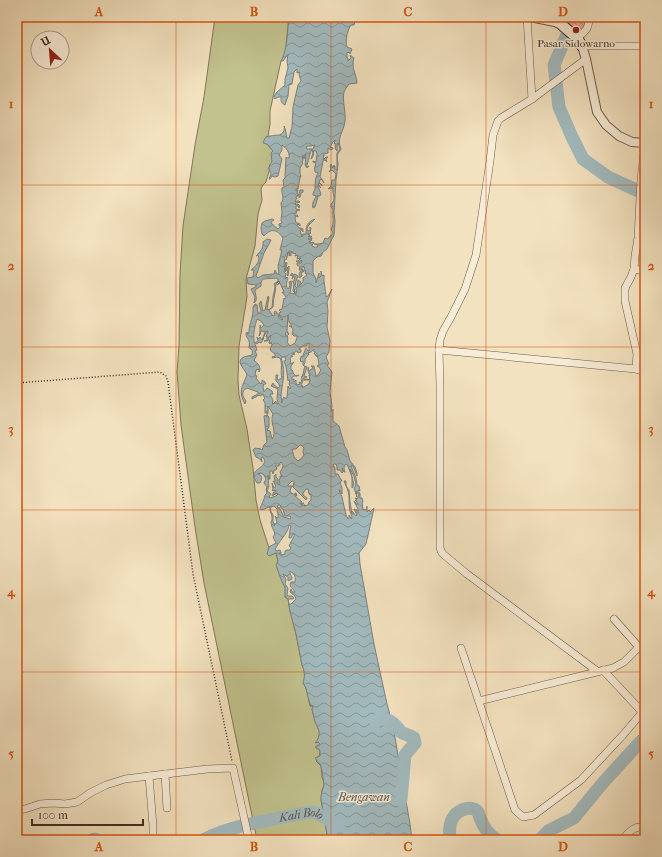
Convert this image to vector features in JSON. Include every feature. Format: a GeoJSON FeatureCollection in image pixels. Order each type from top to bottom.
{"type":"FeatureCollection","features":[{"type":"Feature","properties":{"kind":"main road"},"geometry":{"type":"LineString","coordinates":[[563,26],[578,40]]}},
{"type":"Feature","properties":{"kind":"street"},"geometry":{"type":"LineString","coordinates":[[532,99],[528,17],[555,22],[563,26]]}},
{"type":"Feature","properties":{"kind":"street"},"geometry":{"type":"LineString","coordinates":[[578,40],[588,27],[589,17]]}},
{"type":"Feature","properties":{"kind":"street"},"geometry":{"type":"LineString","coordinates":[[578,40],[645,46]]}},
{"type":"Feature","properties":{"kind":"street"},"geometry":{"type":"LineString","coordinates":[[578,40],[586,59],[597,112],[606,125],[619,136],[632,142],[645,144],[641,180],[642,218],[634,269],[625,288],[625,300],[637,354],[636,369]]}},
{"type":"Feature","properties":{"kind":"street"},"geometry":{"type":"LineString","coordinates":[[460,648],[515,810],[524,817],[534,815],[581,780],[644,712],[600,671],[467,574],[440,551],[440,340],[443,331],[465,289],[476,255],[495,126],[501,118],[532,99],[586,59]]}},
{"type":"Feature","properties":{"kind":"street"},"geometry":{"type":"LineString","coordinates":[[634,269],[645,271]]}},
{"type":"Feature","properties":{"kind":"street"},"geometry":{"type":"LineString","coordinates":[[439,350],[636,369],[645,372]]}},
{"type":"Feature","properties":{"kind":"street"},"geometry":{"type":"LineString","coordinates":[[614,618],[645,654]]}},
{"type":"Feature","properties":{"kind":"street"},"geometry":{"type":"LineString","coordinates":[[479,701],[612,668],[624,662],[645,641]]}},
{"type":"Feature","properties":{"kind":"street"},"geometry":{"type":"LineString","coordinates":[[17,810],[40,804],[70,804],[77,802],[106,785],[125,779],[233,768],[249,840]]}},
{"type":"Feature","properties":{"kind":"street"},"geometry":{"type":"LineString","coordinates":[[165,774],[167,808]]}},
{"type":"Feature","properties":{"kind":"street"},"geometry":{"type":"LineString","coordinates":[[149,776],[153,840]]}},
{"type":"Feature","properties":{"kind":"street"},"geometry":{"type":"LineString","coordinates":[[622,840],[628,832],[635,827],[645,828]]}},
{"type":"Feature","properties":{"kind":"path"},"geometry":{"type":"LineString","coordinates":[[17,383],[160,372],[166,376],[193,574],[233,768]]}},
{"type":"Feature","properties":{"kind":"green space"},"geometry":{"type":"Polygon","coordinates":[[[215,17],[289,17],[285,54],[281,61],[270,111],[268,137],[266,137],[264,143],[267,144],[273,151],[272,162],[269,167],[266,182],[261,189],[262,200],[258,214],[255,246],[246,279],[247,297],[239,346],[238,380],[239,395],[247,429],[260,520],[269,548],[268,550],[276,553],[278,561],[277,568],[286,590],[285,597],[288,599],[304,671],[303,683],[307,691],[310,706],[314,706],[312,709],[319,732],[319,737],[316,743],[318,742],[320,744],[316,748],[320,750],[320,753],[316,761],[321,766],[324,782],[321,799],[327,834],[325,840],[257,840],[204,583],[181,425],[177,372],[183,226],[204,97],[215,17]]]}},
{"type":"Feature","properties":{"kind":"water","name":"Bengawan"},"geometry":{"type":"Polygon","coordinates":[[[289,17],[354,17],[355,22],[354,25],[351,25],[350,27],[346,42],[347,47],[352,49],[350,54],[347,52],[347,58],[348,61],[351,58],[350,55],[354,58],[353,68],[357,83],[349,84],[344,91],[345,121],[339,141],[341,149],[337,155],[338,164],[334,213],[334,235],[327,249],[321,256],[317,257],[313,261],[313,273],[316,283],[319,273],[319,278],[321,276],[321,271],[322,276],[324,275],[326,297],[332,289],[327,302],[327,327],[330,341],[329,352],[326,357],[329,364],[327,365],[332,372],[330,392],[332,406],[331,412],[333,409],[333,421],[339,426],[350,461],[355,467],[357,476],[353,466],[351,466],[357,485],[359,486],[360,491],[358,490],[358,492],[360,493],[360,498],[362,498],[363,510],[366,510],[367,506],[367,512],[369,510],[370,512],[374,508],[366,544],[359,553],[360,564],[374,644],[393,726],[412,840],[325,839],[327,834],[321,799],[324,783],[321,766],[315,758],[320,756],[320,750],[315,747],[320,744],[318,742],[315,743],[319,737],[319,732],[314,719],[312,709],[313,706],[311,707],[306,688],[303,683],[304,672],[289,604],[296,599],[290,592],[291,589],[292,592],[295,592],[290,585],[291,582],[295,582],[295,577],[290,571],[292,579],[288,581],[288,577],[283,574],[286,579],[285,584],[288,588],[287,595],[294,598],[288,599],[285,597],[285,587],[276,565],[278,561],[276,553],[269,556],[267,554],[269,547],[276,543],[273,537],[275,534],[271,524],[272,516],[270,510],[270,508],[260,509],[267,493],[266,490],[267,487],[264,483],[266,479],[261,473],[258,474],[261,475],[262,479],[260,483],[257,483],[254,475],[265,461],[263,457],[261,458],[262,462],[256,457],[253,450],[255,448],[262,450],[267,442],[264,416],[267,415],[269,417],[269,427],[267,430],[270,431],[272,439],[274,436],[272,421],[273,414],[268,406],[268,414],[267,411],[265,413],[265,403],[263,400],[265,398],[262,394],[261,396],[259,395],[252,399],[252,397],[258,394],[258,392],[247,388],[243,394],[246,401],[245,404],[241,393],[247,375],[240,360],[246,356],[252,355],[252,350],[249,348],[246,333],[247,332],[248,334],[249,332],[253,307],[255,304],[257,305],[258,313],[260,313],[261,311],[259,304],[261,301],[263,311],[265,310],[268,296],[267,310],[272,307],[275,287],[274,284],[278,281],[276,278],[263,279],[261,286],[255,290],[256,301],[254,303],[255,297],[251,289],[256,287],[256,285],[248,284],[247,278],[253,277],[254,270],[251,270],[259,259],[258,255],[256,256],[262,248],[263,242],[267,239],[271,240],[264,253],[256,276],[258,278],[263,275],[274,274],[275,270],[277,274],[279,274],[278,266],[283,238],[276,231],[269,232],[264,236],[261,228],[262,223],[272,219],[274,220],[271,223],[278,229],[281,226],[279,226],[279,224],[282,223],[282,188],[284,187],[283,180],[285,178],[286,157],[289,158],[289,154],[282,145],[282,150],[279,155],[282,159],[278,176],[272,176],[269,179],[271,174],[269,166],[272,162],[271,153],[273,151],[267,144],[263,143],[266,137],[280,135],[284,130],[284,126],[287,138],[289,138],[292,127],[293,107],[298,85],[301,81],[299,74],[300,72],[297,73],[297,69],[294,72],[292,84],[289,85],[285,105],[282,102],[281,97],[275,99],[274,97],[276,93],[285,85],[288,68],[288,54],[283,61],[281,61],[286,45],[289,17]],[[335,140],[330,147],[333,149],[331,150],[328,148],[328,153],[324,154],[323,160],[328,157],[326,159],[327,162],[325,160],[323,161],[320,177],[324,183],[321,179],[319,182],[322,186],[319,183],[318,184],[321,188],[318,185],[321,194],[320,196],[317,196],[315,207],[313,208],[313,203],[316,196],[313,194],[318,173],[315,172],[316,163],[313,161],[316,162],[317,154],[316,151],[313,151],[314,155],[311,159],[313,153],[312,150],[315,145],[306,147],[307,149],[312,149],[307,167],[309,166],[307,168],[305,165],[306,154],[304,159],[302,156],[303,163],[300,168],[301,176],[298,189],[296,189],[296,191],[298,190],[298,195],[300,190],[303,190],[303,192],[299,198],[299,195],[296,197],[295,202],[300,202],[295,204],[300,206],[299,208],[297,205],[296,209],[300,210],[296,211],[297,213],[295,213],[295,216],[297,215],[298,217],[296,216],[295,218],[296,223],[300,224],[300,226],[298,224],[297,225],[299,228],[303,229],[303,232],[301,229],[300,230],[302,237],[303,234],[306,234],[307,227],[309,223],[315,219],[307,229],[308,231],[310,230],[310,227],[311,228],[311,233],[308,234],[310,235],[308,237],[312,237],[308,239],[309,240],[312,238],[309,242],[313,242],[314,243],[312,246],[316,248],[318,245],[314,244],[323,243],[325,238],[328,239],[333,234],[331,229],[333,222],[333,209],[331,204],[334,199],[333,188],[328,189],[331,186],[332,180],[335,180],[336,174],[332,170],[329,172],[331,169],[331,164],[333,168],[334,165],[335,166],[335,169],[337,170],[337,153],[340,149],[338,143],[337,151],[336,150],[335,143],[334,144],[335,140]],[[289,251],[286,260],[288,252],[285,256],[284,267],[286,262],[287,263],[286,268],[289,266],[288,276],[288,268],[285,272],[286,267],[284,269],[284,272],[286,274],[285,279],[287,277],[288,278],[286,284],[288,289],[290,285],[289,282],[292,281],[290,293],[294,294],[295,291],[296,294],[297,289],[295,289],[294,292],[293,291],[293,281],[295,276],[292,279],[293,276],[290,275],[292,275],[292,273],[293,275],[295,274],[298,276],[295,286],[297,288],[298,280],[301,282],[299,286],[303,282],[303,278],[307,275],[305,273],[306,270],[301,273],[302,276],[299,278],[300,272],[303,271],[305,268],[303,266],[301,269],[303,270],[299,270],[300,267],[297,265],[297,263],[301,263],[302,261],[296,261],[301,258],[297,259],[298,255],[295,256],[296,254],[292,253],[292,251],[291,256],[289,256],[289,251]],[[279,281],[276,284],[273,307],[269,310],[273,316],[275,315],[275,311],[282,320],[283,319],[280,317],[279,313],[281,312],[279,310],[282,309],[284,298],[285,299],[286,297],[282,292],[284,293],[280,283],[277,285],[280,282],[279,281]],[[288,315],[287,331],[289,334],[288,335],[286,332],[285,335],[287,335],[288,339],[287,342],[290,346],[295,343],[297,336],[292,334],[293,329],[289,326],[292,326],[289,322],[288,315]],[[257,319],[254,332],[254,342],[257,350],[255,351],[257,355],[254,360],[260,368],[259,372],[259,369],[256,370],[256,378],[261,384],[262,380],[265,382],[266,384],[264,384],[263,387],[264,392],[267,388],[272,391],[273,394],[270,394],[273,399],[272,403],[273,404],[276,401],[278,404],[278,389],[271,386],[273,383],[278,388],[280,386],[276,381],[276,375],[278,375],[278,380],[282,378],[280,358],[272,358],[275,354],[270,348],[272,345],[271,342],[270,344],[269,343],[271,335],[268,341],[264,341],[267,340],[266,337],[268,331],[261,343],[255,343],[258,341],[257,337],[258,339],[260,337],[262,340],[265,332],[261,331],[259,336],[260,325],[261,328],[264,325],[257,319]],[[309,343],[307,346],[303,346],[299,349],[301,352],[298,353],[297,351],[293,353],[295,354],[290,358],[291,364],[294,362],[291,366],[291,370],[296,376],[293,376],[292,380],[294,379],[294,382],[296,380],[297,385],[300,384],[299,382],[301,383],[301,377],[303,376],[305,367],[303,365],[303,361],[301,362],[300,359],[301,356],[303,357],[306,348],[309,351],[309,343]],[[314,349],[308,353],[309,354],[305,359],[304,366],[307,367],[304,376],[307,377],[303,379],[301,385],[303,386],[302,388],[309,384],[309,375],[310,376],[308,367],[310,371],[313,369],[311,366],[314,366],[316,376],[321,370],[317,366],[319,365],[318,356],[314,352],[314,349]],[[285,357],[281,358],[284,372],[281,395],[282,403],[284,397],[287,398],[288,386],[290,389],[291,388],[284,361],[286,360],[285,357]],[[301,445],[296,449],[292,449],[294,457],[298,461],[304,455],[304,448],[301,445]],[[281,462],[280,465],[278,465],[279,466],[275,466],[277,468],[274,470],[273,474],[272,471],[270,471],[269,487],[267,491],[271,494],[269,497],[270,498],[278,494],[277,493],[272,496],[276,490],[272,490],[272,483],[274,488],[276,486],[273,481],[275,482],[274,476],[276,474],[278,483],[279,485],[280,484],[280,476],[282,477],[280,472],[283,466],[281,462]],[[336,464],[333,465],[335,468],[335,474],[338,474],[342,480],[340,483],[342,494],[339,490],[348,519],[349,515],[351,519],[352,517],[346,487],[349,490],[352,514],[352,511],[356,516],[357,515],[354,509],[357,510],[358,513],[358,509],[354,501],[357,505],[355,500],[357,500],[355,498],[357,499],[359,496],[356,491],[357,497],[354,488],[356,485],[354,476],[350,469],[352,477],[347,464],[344,466],[345,472],[342,468],[342,473],[340,470],[337,470],[336,464]],[[292,481],[288,485],[293,486],[291,487],[290,492],[295,495],[296,493],[297,496],[295,496],[302,502],[300,504],[304,503],[301,505],[308,505],[311,500],[311,495],[309,494],[308,489],[306,489],[303,493],[303,495],[307,498],[306,500],[293,487],[294,482],[292,481]],[[278,505],[277,509],[274,506],[271,507],[270,510],[273,515],[274,526],[277,522],[275,516],[278,518],[277,511],[279,507],[284,517],[291,518],[290,516],[285,516],[280,505],[278,505]],[[289,525],[289,528],[275,550],[281,551],[279,554],[281,552],[281,555],[285,554],[285,551],[290,550],[291,547],[289,546],[295,534],[289,538],[291,526],[289,525]]]}},
{"type":"Feature","properties":{"kind":"water"},"geometry":{"type":"Polygon","coordinates":[[[352,477],[354,485],[352,488],[352,477]]]}},
{"type":"Feature","properties":{"kind":"building","name":"Pasar Sidowarno"},"geometry":{"type":"Polygon","coordinates":[[[546,17],[586,17],[586,25],[577,35],[546,17]]]}},
{"type":"Feature","properties":{"kind":"waterway"},"geometry":{"type":"LineString","coordinates":[[578,17],[566,37],[554,65],[559,107],[583,159],[608,177],[645,194]]}},
{"type":"Feature","properties":{"kind":"waterway","name":"Kali Bolo"},"geometry":{"type":"LineString","coordinates":[[376,721],[382,719],[390,721],[401,732],[414,738],[415,743],[405,755],[401,800]]}},
{"type":"Feature","properties":{"kind":"waterway"},"geometry":{"type":"LineString","coordinates":[[540,840],[548,831],[574,818],[601,785],[641,741],[645,739]]}},
{"type":"Feature","properties":{"kind":"waterway","name":"Kali Bolo"},"geometry":{"type":"LineString","coordinates":[[450,840],[452,819],[457,813],[470,808],[478,812],[485,828],[497,840]]}},
{"type":"Feature","properties":{"kind":"waterway","name":"Kali Bolo"},"geometry":{"type":"LineString","coordinates":[[203,840],[215,834],[242,826],[310,812],[317,813],[338,825]]}},
{"type":"Feature","properties":{"kind":"waterway","name":"Kali Bolo"},"geometry":{"type":"LineString","coordinates":[[91,840],[97,840]]}},
{"type":"Feature","properties":{"kind":"place","name":"Pasar Sidowarno"},"geometry":{"type":"Point","coordinates":[576,30]}}]}
